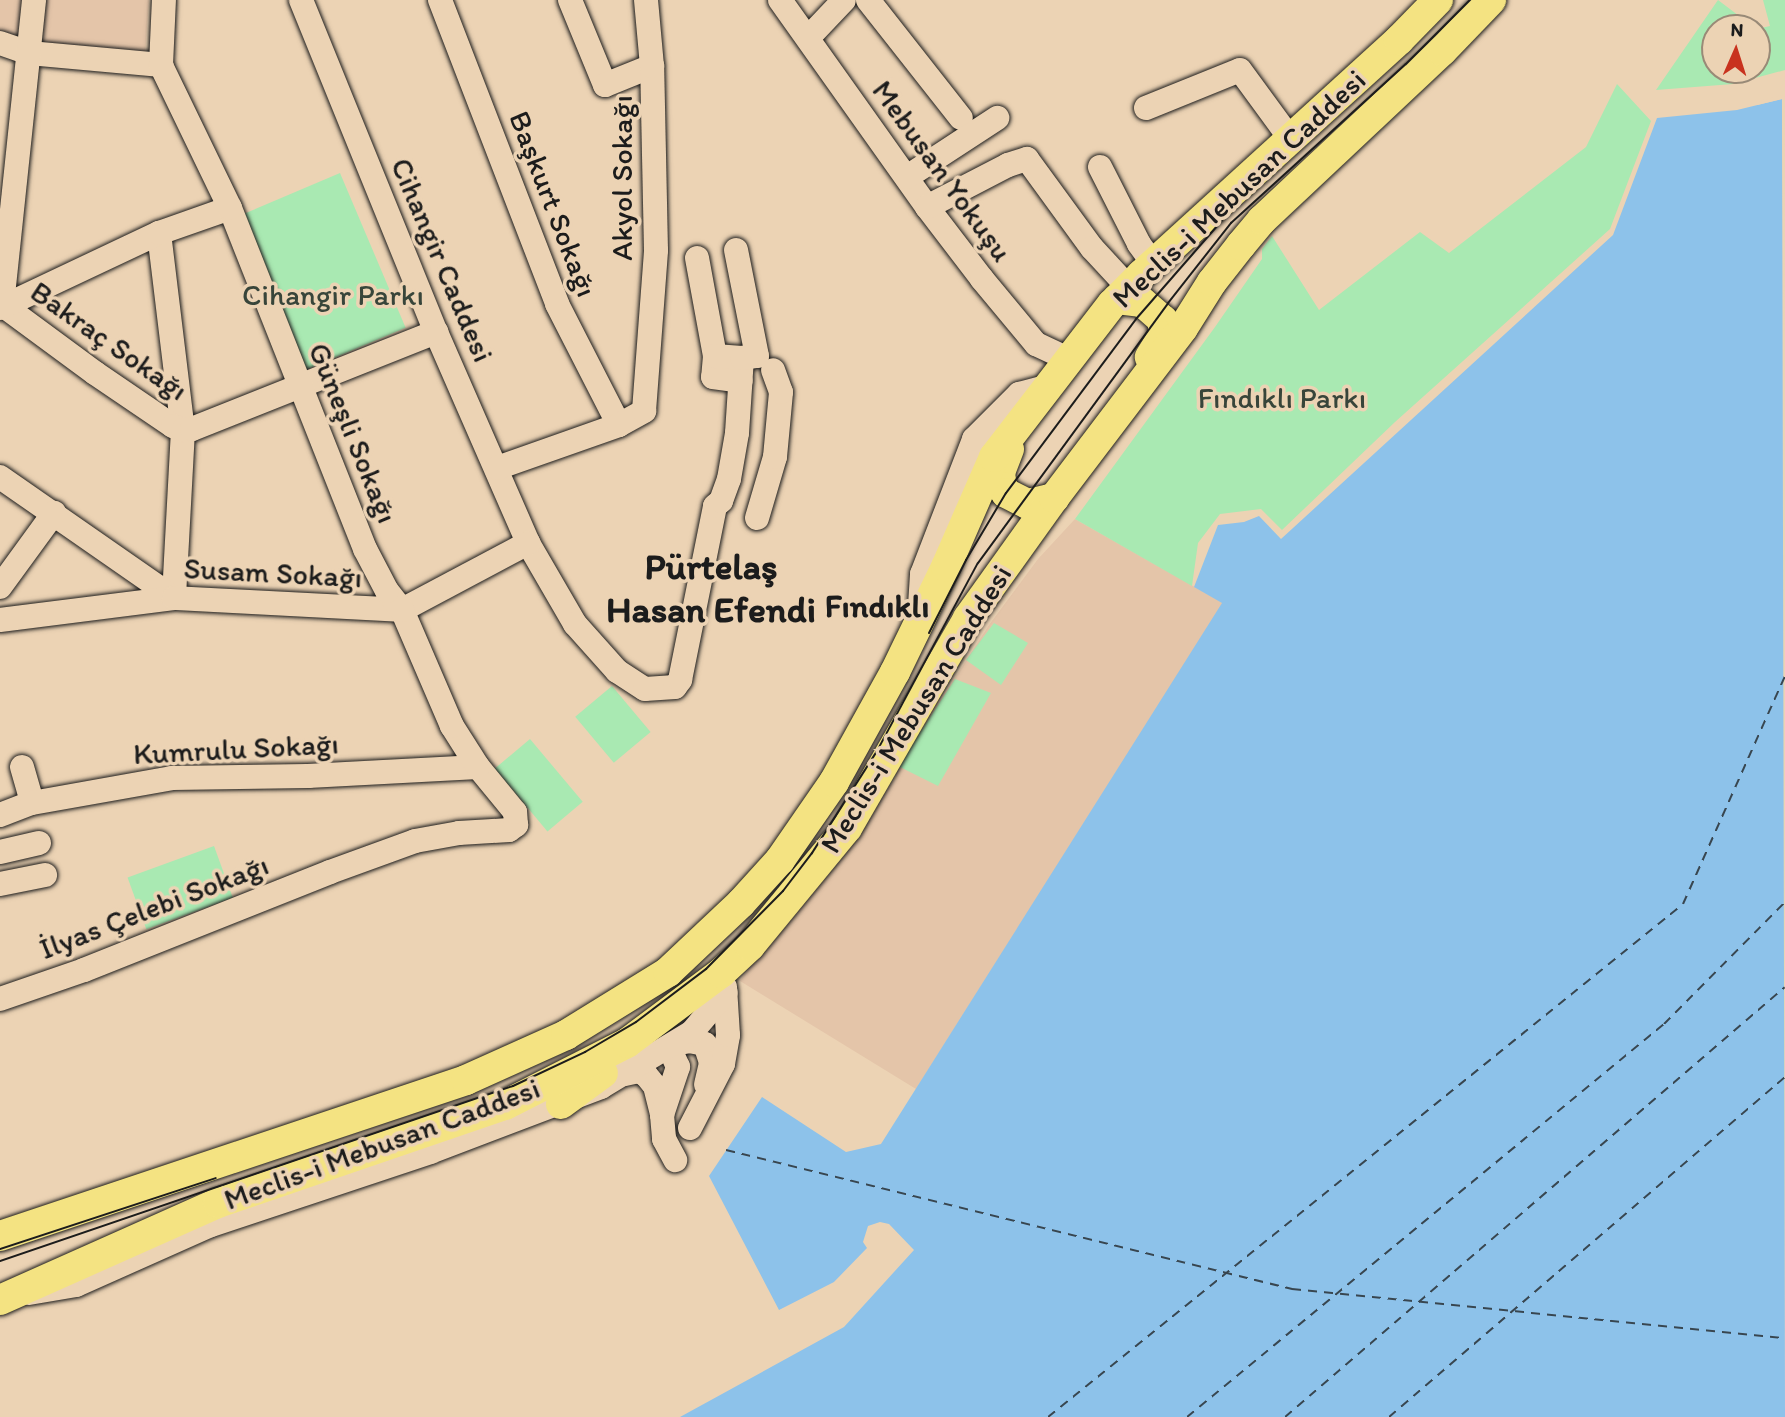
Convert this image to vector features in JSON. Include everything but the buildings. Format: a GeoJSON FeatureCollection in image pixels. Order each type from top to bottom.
{"type":"FeatureCollection","features":[{"type":"Feature","properties":{"kind":"main road","name":"Meclis-i Mebusan Caddesi"},"geometry":{"type":"LineString","coordinates":[[0,1236],[466,1080],[566,1035],[668,972],[707,937],[772,869],[797,838],[863,733],[971,513],[988,469],[1049,386],[1123,293],[1292,141],[1438,0]]}},
{"type":"Feature","properties":{"kind":"main road","name":"Meclis-i Mebusan Caddesi"},"geometry":{"type":"LineString","coordinates":[[5,1297],[218,1203],[505,1105],[578,1070],[724,982],[750,946],[847,828],[968,618],[1054,498],[1189,320],[1212,282],[1262,220],[1442,51],[1491,0]]}},
{"type":"Feature","properties":{"kind":"main road"},"geometry":{"type":"LineString","coordinates":[[1123,293],[1142,302],[1163,320],[1163,336],[1146,362],[1138,387]]}},
{"type":"Feature","properties":{"kind":"main road"},"geometry":{"type":"LineString","coordinates":[[1018,426],[1000,473],[1002,487],[1013,497],[1028,504],[1054,498]]}},
{"type":"Feature","properties":{"kind":"main road"},"geometry":{"type":"LineString","coordinates":[[561,1104],[626,1056],[643,1032]]}},
{"type":"Feature","properties":{"kind":"street"},"geometry":{"type":"LineString","coordinates":[[1,305],[34,0]]}},
{"type":"Feature","properties":{"kind":"street","name":"Güneşli Sokağı"},"geometry":{"type":"LineString","coordinates":[[164,0],[161,65],[230,208],[365,549],[387,591],[402,610],[452,726],[478,767],[515,812],[516,825]]}},
{"type":"Feature","properties":{"kind":"street","name":"Cihangir Caddesi"},"geometry":{"type":"LineString","coordinates":[[301,0],[436,332],[528,542],[575,624],[617,671],[645,689],[662,690],[675,687],[680,680],[715,506],[721,501],[729,479],[754,366]]}},
{"type":"Feature","properties":{"kind":"street","name":"Başkurt Sokağı"},"geometry":{"type":"LineString","coordinates":[[440,0],[556,304],[620,425]]}},
{"type":"Feature","properties":{"kind":"street"},"geometry":{"type":"LineString","coordinates":[[570,0],[605,85],[652,66]]}},
{"type":"Feature","properties":{"kind":"street","name":"Akyol Sokağı"},"geometry":{"type":"LineString","coordinates":[[497,468],[620,425],[644,411],[647,400],[656,250],[652,66],[646,0]]}},
{"type":"Feature","properties":{"kind":"street","name":"Mebusan Yokuşu"},"geometry":{"type":"LineString","coordinates":[[780,0],[927,207],[1036,344],[1071,360]]}},
{"type":"Feature","properties":{"kind":"street"},"geometry":{"type":"LineString","coordinates":[[808,38],[844,0]]}},
{"type":"Feature","properties":{"kind":"street"},"geometry":{"type":"LineString","coordinates":[[868,0],[961,118]]}},
{"type":"Feature","properties":{"kind":"street"},"geometry":{"type":"LineString","coordinates":[[0,43],[29,53],[161,65]]}},
{"type":"Feature","properties":{"kind":"street"},"geometry":{"type":"LineString","coordinates":[[1146,108],[1240,70],[1292,141]]}},
{"type":"Feature","properties":{"kind":"street"},"geometry":{"type":"LineString","coordinates":[[907,177],[997,118]]}},
{"type":"Feature","properties":{"kind":"street"},"geometry":{"type":"LineString","coordinates":[[927,207],[1008,165],[1027,159],[1123,293]]}},
{"type":"Feature","properties":{"kind":"street"},"geometry":{"type":"LineString","coordinates":[[1100,167],[1139,244],[1153,264]]}},
{"type":"Feature","properties":{"kind":"street"},"geometry":{"type":"LineString","coordinates":[[1,305],[159,233],[230,208]]}},
{"type":"Feature","properties":{"kind":"street"},"geometry":{"type":"LineString","coordinates":[[159,233],[183,430],[174,598]]}},
{"type":"Feature","properties":{"kind":"street"},"geometry":{"type":"LineString","coordinates":[[736,250],[754,366],[781,392],[775,457],[757,518]]}},
{"type":"Feature","properties":{"kind":"street"},"geometry":{"type":"LineString","coordinates":[[697,258],[715,356],[713,377],[754,366]]}},
{"type":"Feature","properties":{"kind":"street","name":"Bakraç Sokağı"},"geometry":{"type":"LineString","coordinates":[[1,305],[95,373],[183,430]]}},
{"type":"Feature","properties":{"kind":"street"},"geometry":{"type":"LineString","coordinates":[[183,430],[192,429],[302,387],[436,332]]}},
{"type":"Feature","properties":{"kind":"street"},"geometry":{"type":"LineString","coordinates":[[919,622],[917,604],[922,574],[974,439],[1019,394],[1049,386]]}},
{"type":"Feature","properties":{"kind":"street"},"geometry":{"type":"LineString","coordinates":[[0,477],[174,598]]}},
{"type":"Feature","properties":{"kind":"street"},"geometry":{"type":"LineString","coordinates":[[0,587],[54,513]]}},
{"type":"Feature","properties":{"kind":"street","name":"Susam Sokağı"},"geometry":{"type":"LineString","coordinates":[[0,620],[174,598],[402,610],[528,542]]}},
{"type":"Feature","properties":{"kind":"street"},"geometry":{"type":"LineString","coordinates":[[22,767],[32,803]]}},
{"type":"Feature","properties":{"kind":"street","name":"Kumrulu Sokağı"},"geometry":{"type":"LineString","coordinates":[[0,815],[32,803],[172,778],[308,776],[478,767]]}},
{"type":"Feature","properties":{"kind":"street","name":"İlyas Çelebi Sokağı"},"geometry":{"type":"LineString","coordinates":[[0,999],[84,970],[330,872],[415,842],[459,833],[509,830],[516,825]]}},
{"type":"Feature","properties":{"kind":"street"},"geometry":{"type":"LineString","coordinates":[[0,852],[39,843]]}},
{"type":"Feature","properties":{"kind":"street"},"geometry":{"type":"LineString","coordinates":[[0,884],[45,875]]}},
{"type":"Feature","properties":{"kind":"street"},"geometry":{"type":"LineString","coordinates":[[672,1045],[699,1042],[709,1051],[709,1073],[690,1128],[723,1064],[728,1035],[724,982]]}},
{"type":"Feature","properties":{"kind":"street"},"geometry":{"type":"LineString","coordinates":[[5,1297],[76,1285],[211,1225],[561,1104],[625,1074],[701,1024],[724,982]]}},
{"type":"Feature","properties":{"kind":"street"},"geometry":{"type":"LineString","coordinates":[[662,1115],[678,1067],[672,1045]]}},
{"type":"Feature","properties":{"kind":"street"},"geometry":{"type":"LineString","coordinates":[[625,1074],[639,1070],[655,1086],[664,1139],[675,1160]]}},
{"type":"Feature","properties":{"kind":"shaded area"},"geometry":{"type":"Polygon","coordinates":[[[0,0],[149,0],[145,53],[48,48],[0,35],[0,0]]]}},
{"type":"Feature","properties":{"kind":"shaded area"},"geometry":{"type":"Polygon","coordinates":[[[1075,519],[1223,603],[916,1089],[740,981],[797,902],[878,803],[896,777],[896,770],[989,625],[1038,559],[1075,519]]]}},
{"type":"Feature","properties":{"kind":"green space"},"geometry":{"type":"Polygon","coordinates":[[[1718,0],[1736,14],[1708,14],[1718,0]]]}},
{"type":"Feature","properties":{"kind":"green space"},"geometry":{"type":"Polygon","coordinates":[[[1763,0],[1785,0],[1785,70],[1771,74],[1771,14],[1767,14],[1763,0]]]}},
{"type":"Feature","properties":{"kind":"green space"},"geometry":{"type":"Polygon","coordinates":[[[1701,25],[1701,84],[1733,84],[1656,90],[1701,25]]]}},
{"type":"Feature","properties":{"kind":"green space","name":"Fındıklı Parkı"},"geometry":{"type":"Polygon","coordinates":[[[1617,84],[1651,121],[1610,229],[1395,422],[1282,530],[1261,509],[1220,514],[1198,543],[1192,586],[1075,519],[1215,327],[1262,259],[1262,249],[1272,236],[1319,310],[1420,232],[1449,253],[1586,147],[1617,84]]]}},
{"type":"Feature","properties":{"kind":"green space","name":"Cihangir Parkı"},"geometry":{"type":"Polygon","coordinates":[[[340,173],[406,328],[306,370],[241,215],[340,173]]]}},
{"type":"Feature","properties":{"kind":"green space"},"geometry":{"type":"Polygon","coordinates":[[[994,623],[1028,643],[1001,685],[966,660],[994,623]]]}},
{"type":"Feature","properties":{"kind":"green space"},"geometry":{"type":"Polygon","coordinates":[[[955,679],[991,693],[938,786],[898,766],[955,679]]]}},
{"type":"Feature","properties":{"kind":"green space"},"geometry":{"type":"Polygon","coordinates":[[[612,686],[651,732],[614,763],[575,717],[612,686]]]}},
{"type":"Feature","properties":{"kind":"green space"},"geometry":{"type":"Polygon","coordinates":[[[530,739],[583,802],[547,831],[495,769],[530,739]]]}},
{"type":"Feature","properties":{"kind":"green space"},"geometry":{"type":"Polygon","coordinates":[[[214,846],[233,898],[146,929],[128,877],[214,846]]]}},
{"type":"Feature","properties":{"kind":"water"},"geometry":{"type":"Polygon","coordinates":[[[1782,99],[1785,1417],[680,1417],[844,1327],[914,1250],[889,1224],[880,1222],[868,1226],[863,1242],[867,1248],[834,1282],[779,1310],[709,1176],[762,1097],[846,1152],[881,1144],[1222,603],[1194,587],[1218,525],[1244,522],[1259,516],[1281,539],[1613,235],[1657,118],[1737,110],[1782,99]]]}},
{"type":"Feature","properties":{"kind":"pier"},"geometry":{"type":"Polygon","coordinates":[[[1782,95],[1785,97],[1784,342],[1782,99],[1757,105],[1756,102],[1782,95]]]}},
{"type":"Feature","properties":{"kind":"ferry route"},"geometry":{"type":"LineString","coordinates":[[1048,1417],[1683,904],[1785,676]]}},
{"type":"Feature","properties":{"kind":"ferry route"},"geometry":{"type":"LineString","coordinates":[[1187,1417],[1664,1024],[1785,902]]}},
{"type":"Feature","properties":{"kind":"ferry route"},"geometry":{"type":"LineString","coordinates":[[1285,1417],[1785,987]]}},
{"type":"Feature","properties":{"kind":"ferry route"},"geometry":{"type":"LineString","coordinates":[[1389,1417],[1785,1077]]}},
{"type":"Feature","properties":{"kind":"ferry route"},"geometry":{"type":"LineString","coordinates":[[726,1150],[1292,1289],[1785,1338]]}},
{"type":"Feature","properties":{"kind":"tram line"},"geometry":{"type":"LineString","coordinates":[[0,1261],[513,1086],[585,1052],[636,1022],[706,969],[783,891],[812,853],[877,751],[978,563],[1168,303],[1231,223],[1406,64],[1470,0]]}},
{"type":"Feature","properties":{"kind":"tram line"},"geometry":{"type":"LineString","coordinates":[[929,633],[966,560],[1006,493],[1136,319],[1224,218]]}},
{"type":"Feature","properties":{"kind":"tram line"},"geometry":{"type":"LineString","coordinates":[[0,1249],[216,1178]]}},
{"type":"Feature","properties":{"kind":"district","name":"Pürtelaş Hasan Efendi"},"geometry":{"type":"Point","coordinates":[711,588]}},
{"type":"Feature","properties":{"kind":"district","name":"Fındıklı"},"geometry":{"type":"Point","coordinates":[877,606]}}]}
